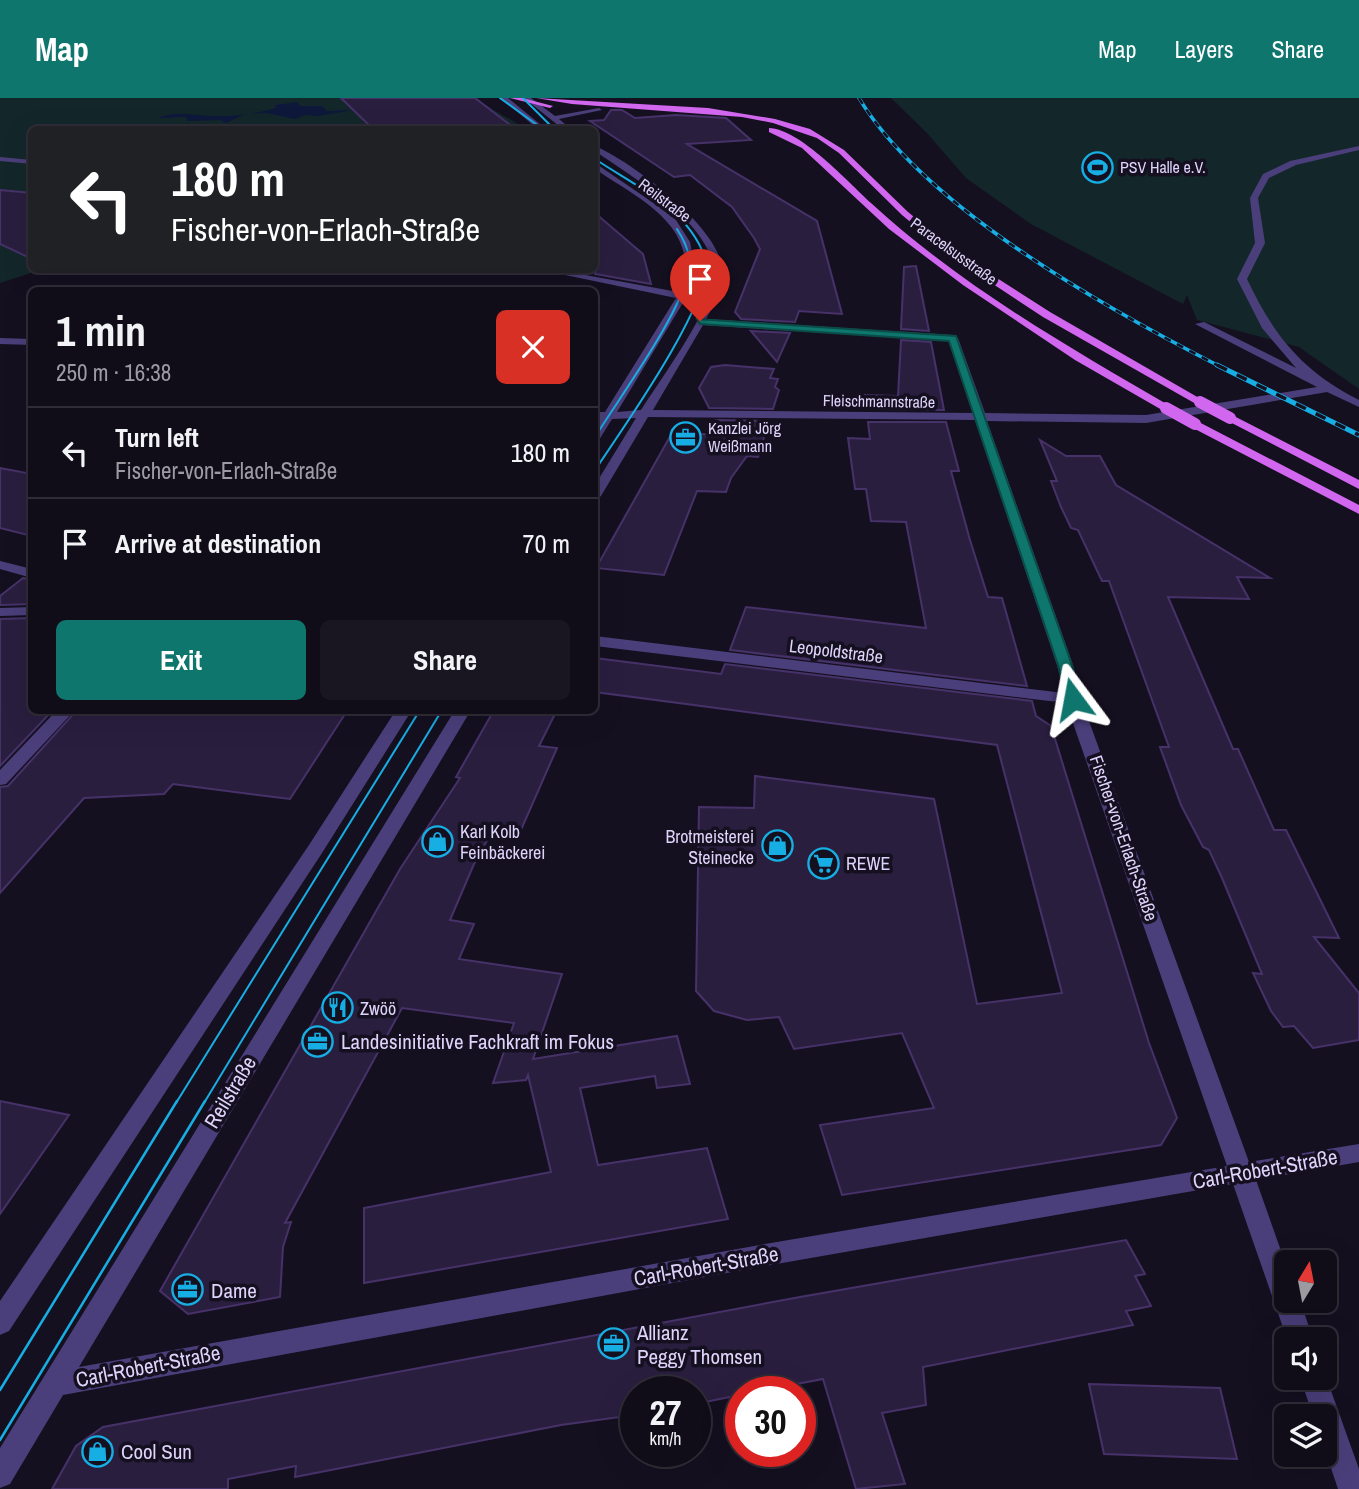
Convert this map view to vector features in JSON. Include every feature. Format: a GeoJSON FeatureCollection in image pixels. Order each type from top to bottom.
{"type":"FeatureCollection","features":[{"type":"Feature","properties":{"kind":"main road","name":"Paracelsusstraße"},"geometry":{"type":"LineString","coordinates":[[513,98],[732,114],[766,120],[817,135],[840,150],[901,210],[958,256],[1095,343],[1200,402],[1359,485]]}},
{"type":"Feature","properties":{"kind":"main road","name":"Paracelsusstraße"},"geometry":{"type":"LineString","coordinates":[[533,100],[598,110],[718,118],[768,129],[797,141],[819,157],[892,227],[966,283],[1079,358],[1195,424],[1359,510]]}},
{"type":"Feature","properties":{"kind":"street"},"geometry":{"type":"LineString","coordinates":[[504,98],[539,126]]}},
{"type":"Feature","properties":{"kind":"street"},"geometry":{"type":"LineString","coordinates":[[533,100],[548,98]]}},
{"type":"Feature","properties":{"kind":"street"},"geometry":{"type":"LineString","coordinates":[[533,100],[564,126]]}},
{"type":"Feature","properties":{"kind":"street"},"geometry":{"type":"LineString","coordinates":[[533,100],[541,119],[550,126]]}},
{"type":"Feature","properties":{"kind":"street"},"geometry":{"type":"LineString","coordinates":[[553,118],[598,110]]}},
{"type":"Feature","properties":{"kind":"street"},"geometry":{"type":"LineString","coordinates":[[1328,390],[1292,362],[1275,341],[1242,279],[1260,243],[1254,198],[1266,176],[1293,163],[1359,148]]}},
{"type":"Feature","properties":{"kind":"street","name":"Reilstraße"},"geometry":{"type":"LineString","coordinates":[[598,150],[692,219],[708,241],[719,267],[713,298],[598,491]]}},
{"type":"Feature","properties":{"kind":"street"},"geometry":{"type":"LineString","coordinates":[[0,159],[28,162]]}},
{"type":"Feature","properties":{"kind":"street"},"geometry":{"type":"LineString","coordinates":[[598,160],[624,170]]}},
{"type":"Feature","properties":{"kind":"street","name":"Reilstraße"},"geometry":{"type":"LineString","coordinates":[[598,167],[671,219],[685,242],[688,254],[688,279],[682,296],[601,416]]}},
{"type":"Feature","properties":{"kind":"street"},"geometry":{"type":"LineString","coordinates":[[562,273],[682,296]]}},
{"type":"Feature","properties":{"kind":"street","name":"Fischer-von-Erlach-Straße"},"geometry":{"type":"LineString","coordinates":[[700,321],[953,338],[1065,665],[1073,699],[1274,1262]]}},
{"type":"Feature","properties":{"kind":"street"},"geometry":{"type":"LineString","coordinates":[[1200,324],[1359,404]]}},
{"type":"Feature","properties":{"kind":"street"},"geometry":{"type":"LineString","coordinates":[[0,341],[28,342]]}},
{"type":"Feature","properties":{"kind":"street","name":"Fleischmannstraße"},"geometry":{"type":"LineString","coordinates":[[643,414],[979,419],[1156,418],[1328,390]]}},
{"type":"Feature","properties":{"kind":"street"},"geometry":{"type":"LineString","coordinates":[[601,416],[643,414]]}},
{"type":"Feature","properties":{"kind":"street"},"geometry":{"type":"LineString","coordinates":[[0,565],[28,573]]}},
{"type":"Feature","properties":{"kind":"street"},"geometry":{"type":"LineString","coordinates":[[0,612],[28,611]]}},
{"type":"Feature","properties":{"kind":"street","name":"Leopoldstraße"},"geometry":{"type":"LineString","coordinates":[[598,641],[1073,699]]}},
{"type":"Feature","properties":{"kind":"street"},"geometry":{"type":"LineString","coordinates":[[0,780],[63,714]]}},
{"type":"Feature","properties":{"kind":"street"},"geometry":{"type":"LineString","coordinates":[[0,1323],[316,849],[401,714]]}},
{"type":"Feature","properties":{"kind":"street","name":"Reilstraße"},"geometry":{"type":"LineString","coordinates":[[0,1474],[461,714]]}},
{"type":"Feature","properties":{"kind":"street","name":"Carl-Robert-Straße"},"geometry":{"type":"LineString","coordinates":[[54,1384],[737,1260],[1244,1175],[1359,1153]]}},
{"type":"Feature","properties":{"kind":"street"},"geometry":{"type":"LineString","coordinates":[[1318,1390],[1352,1489]]}},
{"type":"Feature","properties":{"kind":"green space"},"geometry":{"type":"Polygon","coordinates":[[[0,98],[475,98],[520,126],[28,126],[28,273],[31,273],[0,283],[0,98]]]}},
{"type":"Feature","properties":{"kind":"green space"},"geometry":{"type":"Polygon","coordinates":[[[891,98],[1359,98],[1359,389],[1299,347],[1197,320],[1187,295],[1183,304],[1031,224],[966,178],[927,133],[891,98]]]}},
{"type":"Feature","properties":{"kind":"water"},"geometry":{"type":"Polygon","coordinates":[[[297,102],[301,106],[322,106],[327,111],[354,110],[318,116],[305,115],[295,119],[267,113],[248,114],[276,108],[275,105],[297,102]]]}},
{"type":"Feature","properties":{"kind":"water"},"geometry":{"type":"Polygon","coordinates":[[[180,114],[244,114],[226,123],[220,120],[187,121],[186,117],[158,118],[180,114]]]}},
{"type":"Feature","properties":{"kind":"building"},"geometry":{"type":"Polygon","coordinates":[[[341,98],[475,98],[512,126],[421,125],[370,126],[341,98]]]}},
{"type":"Feature","properties":{"kind":"building"},"geometry":{"type":"Polygon","coordinates":[[[611,110],[622,110],[635,118],[676,115],[726,118],[751,140],[687,144],[817,221],[842,314],[799,311],[795,322],[741,319],[735,312],[760,249],[754,238],[732,207],[690,175],[674,177],[590,121],[604,120],[611,110]]]}},
{"type":"Feature","properties":{"kind":"building"},"geometry":{"type":"Polygon","coordinates":[[[0,190],[28,193],[28,257],[0,244],[0,190]]]}},
{"type":"Feature","properties":{"kind":"building"},"geometry":{"type":"Polygon","coordinates":[[[598,216],[643,254],[651,284],[595,274],[598,273],[598,216]]]}},
{"type":"Feature","properties":{"kind":"building"},"geometry":{"type":"Polygon","coordinates":[[[916,266],[929,331],[901,329],[904,267],[916,266]]]}},
{"type":"Feature","properties":{"kind":"building"},"geometry":{"type":"Polygon","coordinates":[[[751,331],[790,333],[777,362],[751,331]]]}},
{"type":"Feature","properties":{"kind":"building"},"geometry":{"type":"Polygon","coordinates":[[[901,340],[931,342],[944,410],[867,409],[865,395],[898,396],[901,340]]]}},
{"type":"Feature","properties":{"kind":"building"},"geometry":{"type":"Polygon","coordinates":[[[725,365],[774,369],[770,378],[778,379],[775,387],[779,390],[773,409],[709,408],[699,388],[711,367],[725,365]]]}},
{"type":"Feature","properties":{"kind":"building"},"geometry":{"type":"Polygon","coordinates":[[[716,420],[769,421],[758,457],[747,456],[731,478],[726,492],[697,491],[664,575],[598,568],[672,433],[724,435],[716,420]]]}},
{"type":"Feature","properties":{"kind":"building"},"geometry":{"type":"Polygon","coordinates":[[[868,422],[946,422],[959,471],[951,471],[970,540],[988,597],[1002,598],[1027,686],[730,650],[746,607],[926,628],[906,522],[871,521],[866,489],[855,489],[848,438],[870,439],[868,422]]]}},
{"type":"Feature","properties":{"kind":"building"},"geometry":{"type":"Polygon","coordinates":[[[1040,440],[1066,456],[1100,456],[1116,485],[1270,578],[1237,577],[1249,599],[1168,597],[1233,749],[1238,749],[1274,830],[1286,830],[1339,938],[1314,937],[1359,993],[1359,1040],[1313,1048],[1294,1026],[1283,1027],[1271,1011],[1253,973],[1262,974],[1222,878],[1209,850],[1203,847],[1181,805],[1160,747],[1169,747],[1109,581],[1102,581],[1078,530],[1071,528],[1051,481],[1057,481],[1040,440]]]}},
{"type":"Feature","properties":{"kind":"building"},"geometry":{"type":"Polygon","coordinates":[[[0,468],[28,473],[28,535],[0,528],[0,468]]]}},
{"type":"Feature","properties":{"kind":"building"},"geometry":{"type":"Polygon","coordinates":[[[23,578],[28,579],[28,604],[0,605],[0,596],[23,578]]]}},
{"type":"Feature","properties":{"kind":"building"},"geometry":{"type":"Polygon","coordinates":[[[28,618],[28,714],[49,714],[0,766],[0,619],[28,618]]]}},
{"type":"Feature","properties":{"kind":"building"},"geometry":{"type":"Polygon","coordinates":[[[598,658],[721,674],[725,664],[1032,701],[1036,716],[1051,726],[1149,1043],[1177,1118],[1161,1145],[842,1195],[820,1125],[934,1108],[902,1033],[794,1049],[779,1017],[747,1020],[714,1011],[696,991],[699,807],[754,808],[755,776],[934,799],[977,1004],[1062,993],[997,745],[598,692],[598,658]]]}},
{"type":"Feature","properties":{"kind":"building"},"geometry":{"type":"Polygon","coordinates":[[[73,714],[345,714],[290,799],[173,784],[164,794],[84,798],[0,893],[0,787],[8,786],[73,714]]]}},
{"type":"Feature","properties":{"kind":"building"},"geometry":{"type":"Polygon","coordinates":[[[492,714],[555,714],[539,746],[557,748],[521,830],[494,828],[474,864],[450,920],[474,924],[459,959],[562,974],[533,1059],[677,1036],[690,1084],[657,1088],[655,1076],[580,1088],[598,1165],[707,1148],[728,1219],[364,1283],[364,1208],[551,1172],[528,1075],[526,1080],[493,1083],[514,1023],[402,1008],[285,1223],[291,1222],[283,1247],[280,1297],[188,1314],[160,1291],[400,869],[460,778],[456,777],[492,714]]]}},
{"type":"Feature","properties":{"kind":"building"},"geometry":{"type":"Polygon","coordinates":[[[0,1101],[69,1115],[0,1214],[0,1101]]]}},
{"type":"Feature","properties":{"kind":"building"},"geometry":{"type":"Polygon","coordinates":[[[1126,1240],[1145,1274],[1135,1276],[1151,1306],[1126,1311],[1133,1325],[923,1367],[926,1405],[882,1413],[905,1484],[856,1489],[823,1379],[816,1380],[816,1376],[725,1376],[725,1398],[711,1401],[711,1376],[620,1376],[620,1417],[561,1425],[295,1477],[296,1466],[228,1479],[228,1489],[52,1489],[76,1446],[103,1427],[800,1297],[1126,1240]]]}},
{"type":"Feature","properties":{"kind":"building"},"geometry":{"type":"Polygon","coordinates":[[[1089,1384],[1220,1388],[1237,1459],[1104,1454],[1089,1384]]]}},
{"type":"Feature","properties":{"kind":"tram line"},"geometry":{"type":"LineString","coordinates":[[500,98],[538,126]]}},
{"type":"Feature","properties":{"kind":"tram line"},"geometry":{"type":"LineString","coordinates":[[523,98],[551,126]]}},
{"type":"Feature","properties":{"kind":"tram line"},"geometry":{"type":"LineString","coordinates":[[598,161],[643,189],[673,212],[697,240],[705,258],[705,276],[697,302],[682,332],[644,397],[598,466]]}},
{"type":"Feature","properties":{"kind":"tram line"},"geometry":{"type":"LineString","coordinates":[[598,432],[663,330],[684,287],[689,258],[677,229]]}},
{"type":"Feature","properties":{"kind":"tram line"},"geometry":{"type":"LineString","coordinates":[[176,1103],[418,714]]}},
{"type":"Feature","properties":{"kind":"tram line"},"geometry":{"type":"LineString","coordinates":[[204,1103],[440,714]]}},
{"type":"Feature","properties":{"kind":"tram line"},"geometry":{"type":"LineString","coordinates":[[0,1390],[177,1101]]}},
{"type":"Feature","properties":{"kind":"tram line"},"geometry":{"type":"LineString","coordinates":[[0,1440],[205,1101]]}},
{"type":"Feature","properties":{"kind":"railway"},"geometry":{"type":"LineString","coordinates":[[859,98],[889,139],[927,178],[972,216],[1074,285],[1220,366]]}},
{"type":"Feature","properties":{"kind":"railway"},"geometry":{"type":"LineString","coordinates":[[1220,366],[1359,435]]}},
{"type":"Feature","properties":{"kind":"place","name":"PSV Halle e.V."},"geometry":{"type":"Point","coordinates":[1097,167]}},
{"type":"Feature","properties":{"kind":"place","name":"Kanzlei Jörg Weißmann"},"geometry":{"type":"Point","coordinates":[685,437]}},
{"type":"Feature","properties":{"kind":"place","name":"Karl Kolb Feinbäckerei"},"geometry":{"type":"Point","coordinates":[437,841]}},
{"type":"Feature","properties":{"kind":"place","name":"Brotmeisterei Steinecke"},"geometry":{"type":"Point","coordinates":[777,846]}},
{"type":"Feature","properties":{"kind":"place","name":"REWE"},"geometry":{"type":"Point","coordinates":[823,863]}},
{"type":"Feature","properties":{"kind":"place","name":"Zwöö"},"geometry":{"type":"Point","coordinates":[337,1008]}},
{"type":"Feature","properties":{"kind":"place","name":"Landesinitiative Fachkraft im Fokus"},"geometry":{"type":"Point","coordinates":[318,1041]}},
{"type":"Feature","properties":{"kind":"place","name":"Dame"},"geometry":{"type":"Point","coordinates":[188,1290]}},
{"type":"Feature","properties":{"kind":"place","name":"Allianz Peggy Thomsen"},"geometry":{"type":"Point","coordinates":[614,1344]}},
{"type":"Feature","properties":{"kind":"place","name":"Cool Sun"},"geometry":{"type":"Point","coordinates":[98,1451]}},
{"type":"Feature","properties":{"kind":"route"},"geometry":{"type":"LineString","coordinates":[[700,321],[953,338],[1065,665],[1073,699]]}}]}
